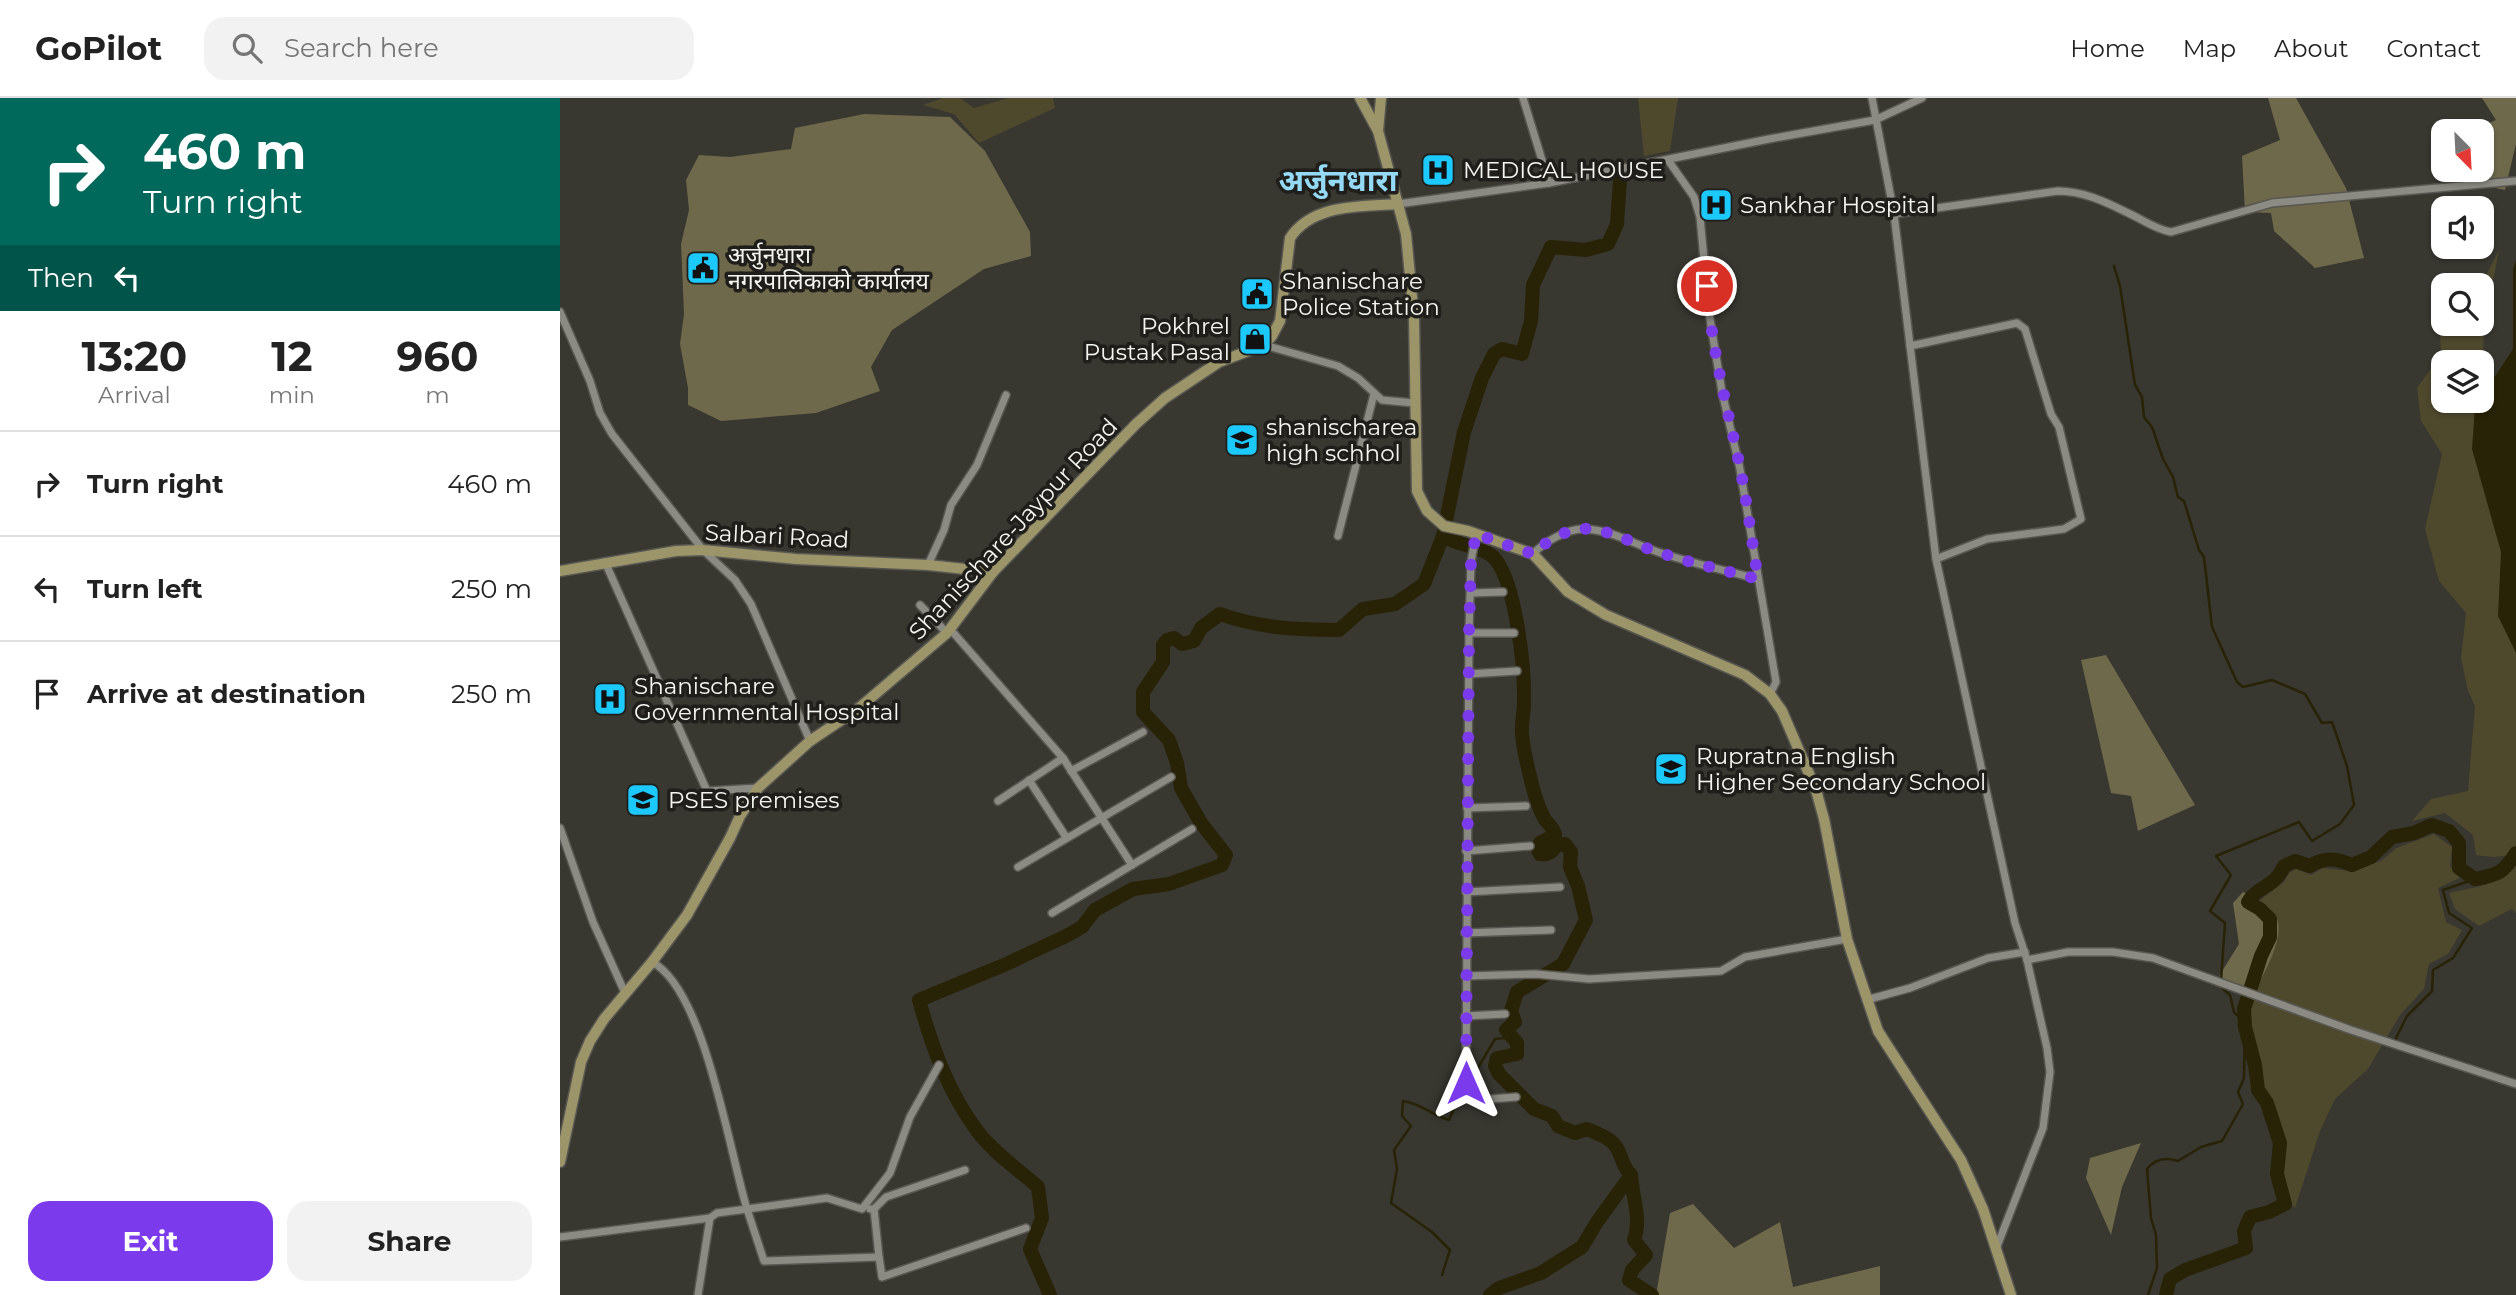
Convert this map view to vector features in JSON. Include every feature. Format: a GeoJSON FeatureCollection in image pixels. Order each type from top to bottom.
{"type":"FeatureCollection","features":[{"type":"Feature","properties":{"kind":"street"},"geometry":{"type":"LineString","coordinates":[[1360,98],[1378,131],[1406,234],[1414,318],[1414,403],[1418,491],[1421,501],[1427,511],[1444,526],[1533,554],[1568,592],[1606,615],[1745,675],[1770,694],[1782,711],[1816,790],[1847,939],[1878,1031],[1961,1160],[1983,1209],[2011,1295]]}},
{"type":"Feature","properties":{"kind":"street"},"geometry":{"type":"LineString","coordinates":[[1378,131],[1381,98]]}},
{"type":"Feature","properties":{"kind":"street"},"geometry":{"type":"LineString","coordinates":[[1523,98],[1549,183]]}},
{"type":"Feature","properties":{"kind":"street"},"geometry":{"type":"LineString","coordinates":[[1872,98],[1894,214],[1936,559],[2015,923],[2026,956],[2047,1048],[2050,1072],[2043,1128],[1996,1250]]}},
{"type":"Feature","properties":{"kind":"street"},"geometry":{"type":"LineString","coordinates":[[1414,403],[1382,400],[1359,378],[1338,366],[1264,345],[1280,321],[1290,238],[1318,215],[1331,209],[1398,204],[1549,183],[1875,120],[1922,98]]}},
{"type":"Feature","properties":{"kind":"street"},"geometry":{"type":"LineString","coordinates":[[1668,160],[1694,197],[1700,217],[1709,313],[1722,392],[1740,469],[1776,682],[1770,694]]}},
{"type":"Feature","properties":{"kind":"street"},"geometry":{"type":"LineString","coordinates":[[1894,214],[2058,191],[2078,191],[2128,212],[2158,230],[2171,232],[2272,203],[2515,181]]}},
{"type":"Feature","properties":{"kind":"street"},"geometry":{"type":"LineString","coordinates":[[560,312],[590,381],[600,412],[612,434],[703,550],[735,580],[751,604],[810,741]]}},
{"type":"Feature","properties":{"kind":"street"},"geometry":{"type":"LineString","coordinates":[[1910,346],[2017,323],[2025,329],[2051,414],[2059,427],[2081,519],[2064,529],[1987,540],[1936,559]]}},
{"type":"Feature","properties":{"kind":"street","name":"Shanischare-Jaypur Road"},"geometry":{"type":"LineString","coordinates":[[560,1162],[581,1062],[604,1019],[687,915],[758,788],[810,741],[859,708],[949,632],[993,572],[1136,424],[1165,398],[1219,362],[1264,345]]}},
{"type":"Feature","properties":{"kind":"street"},"geometry":{"type":"LineString","coordinates":[[1338,536],[1374,394]]}},
{"type":"Feature","properties":{"kind":"street"},"geometry":{"type":"LineString","coordinates":[[928,565],[944,530],[951,505],[977,465],[1006,395]]}},
{"type":"Feature","properties":{"kind":"street"},"geometry":{"type":"LineString","coordinates":[[1533,554],[1539,547],[1575,529],[1587,528],[1614,534],[1657,552],[1758,579]]}},
{"type":"Feature","properties":{"kind":"street"},"geometry":{"type":"LineString","coordinates":[[1476,534],[1469,633],[1465,933],[1467,1091],[1471,1097],[1478,1100],[1516,1097]]}},
{"type":"Feature","properties":{"kind":"street","name":"Salbari Road"},"geometry":{"type":"LineString","coordinates":[[560,571],[676,551],[703,550],[993,572]]}},
{"type":"Feature","properties":{"kind":"street"},"geometry":{"type":"LineString","coordinates":[[605,562],[706,791],[758,788]]}},
{"type":"Feature","properties":{"kind":"street"},"geometry":{"type":"LineString","coordinates":[[1471,593],[1503,592]]}},
{"type":"Feature","properties":{"kind":"street"},"geometry":{"type":"LineString","coordinates":[[920,605],[949,632],[1063,758],[1132,865]]}},
{"type":"Feature","properties":{"kind":"street"},"geometry":{"type":"LineString","coordinates":[[1469,633],[1514,634]]}},
{"type":"Feature","properties":{"kind":"street"},"geometry":{"type":"LineString","coordinates":[[1469,674],[1517,671]]}},
{"type":"Feature","properties":{"kind":"street"},"geometry":{"type":"LineString","coordinates":[[1071,771],[1143,732]]}},
{"type":"Feature","properties":{"kind":"street"},"geometry":{"type":"LineString","coordinates":[[998,801],[1063,758]]}},
{"type":"Feature","properties":{"kind":"street"},"geometry":{"type":"LineString","coordinates":[[1018,867],[1171,777]]}},
{"type":"Feature","properties":{"kind":"street"},"geometry":{"type":"LineString","coordinates":[[1029,780],[1066,837]]}},
{"type":"Feature","properties":{"kind":"street"},"geometry":{"type":"LineString","coordinates":[[1467,808],[1526,806]]}},
{"type":"Feature","properties":{"kind":"street"},"geometry":{"type":"LineString","coordinates":[[560,828],[593,922],[625,993]]}},
{"type":"Feature","properties":{"kind":"street"},"geometry":{"type":"LineString","coordinates":[[1052,913],[1192,829]]}},
{"type":"Feature","properties":{"kind":"street"},"geometry":{"type":"LineString","coordinates":[[1466,851],[1530,846]]}},
{"type":"Feature","properties":{"kind":"street"},"geometry":{"type":"LineString","coordinates":[[1466,892],[1560,887]]}},
{"type":"Feature","properties":{"kind":"street"},"geometry":{"type":"LineString","coordinates":[[1465,933],[1550,930]]}},
{"type":"Feature","properties":{"kind":"street"},"geometry":{"type":"LineString","coordinates":[[1465,976],[1536,974],[1589,979],[1721,971],[1745,957],[1847,939]]}},
{"type":"Feature","properties":{"kind":"street"},"geometry":{"type":"LineString","coordinates":[[1866,1000],[1923,984],[1989,958],[2068,952],[2113,952],[2153,958],[2351,1030],[2516,1084]]}},
{"type":"Feature","properties":{"kind":"street"},"geometry":{"type":"LineString","coordinates":[[652,962],[661,967],[681,993],[700,1031],[747,1209],[764,1261],[880,1257]]}},
{"type":"Feature","properties":{"kind":"street"},"geometry":{"type":"LineString","coordinates":[[1465,1016],[1505,1014]]}},
{"type":"Feature","properties":{"kind":"street"},"geometry":{"type":"LineString","coordinates":[[862,1209],[890,1173],[909,1117],[939,1065]]}},
{"type":"Feature","properties":{"kind":"street"},"geometry":{"type":"LineString","coordinates":[[560,1237],[710,1218],[717,1213],[827,1198],[862,1209],[874,1209],[886,1197],[965,1170]]}},
{"type":"Feature","properties":{"kind":"street"},"geometry":{"type":"LineString","coordinates":[[874,1209],[882,1277],[1026,1227]]}},
{"type":"Feature","properties":{"kind":"street"},"geometry":{"type":"LineString","coordinates":[[698,1295],[710,1218]]}},
{"type":"Feature","properties":{"kind":"shaded area"},"geometry":{"type":"Polygon","coordinates":[[[943,98],[960,98],[974,108],[1008,98],[1053,98],[1055,108],[979,143],[954,114],[923,105],[943,98]]]}},
{"type":"Feature","properties":{"kind":"shaded area"},"geometry":{"type":"Polygon","coordinates":[[[1638,98],[1678,98],[1670,151],[1644,156],[1638,98]]]}},
{"type":"Feature","properties":{"kind":"shaded area"},"geometry":{"type":"Polygon","coordinates":[[[2268,98],[2296,98],[2346,188],[2364,258],[2315,268],[2274,231],[2271,213],[2245,212],[2242,156],[2280,140],[2268,98]]]}},
{"type":"Feature","properties":{"kind":"shaded area"},"geometry":{"type":"Polygon","coordinates":[[[2482,98],[2516,98],[2516,144],[2505,190],[2491,187],[2485,182],[2494,182],[2496,120],[2482,98]]]}},
{"type":"Feature","properties":{"kind":"shaded area"},"geometry":{"type":"Polygon","coordinates":[[[864,114],[950,117],[985,151],[1030,232],[1031,256],[984,269],[892,330],[871,367],[880,391],[816,413],[721,421],[688,405],[688,388],[680,344],[684,314],[681,244],[689,210],[686,180],[699,155],[730,157],[791,149],[795,128],[864,114]]]}},
{"type":"Feature","properties":{"kind":"shaded area"},"geometry":{"type":"Polygon","coordinates":[[[2499,250],[2494,276],[2494,273],[2487,273],[2499,250]]]}},
{"type":"Feature","properties":{"kind":"shaded area"},"geometry":{"type":"Polygon","coordinates":[[[2516,260],[2516,653],[2498,616],[2501,552],[2472,449],[2475,413],[2494,413],[2494,378],[2513,349],[2513,269],[2516,260]]]}},
{"type":"Feature","properties":{"kind":"shaded area"},"geometry":{"type":"Polygon","coordinates":[[[2440,336],[2484,336],[2483,350],[2441,350],[2440,336]]]}},
{"type":"Feature","properties":{"kind":"shaded area"},"geometry":{"type":"Polygon","coordinates":[[[2431,369],[2431,413],[2483,413],[2516,545],[2516,855],[2476,855],[2473,835],[2445,813],[2412,821],[2431,799],[2468,791],[2475,706],[2468,691],[2461,658],[2466,613],[2439,581],[2425,529],[2442,454],[2421,421],[2417,388],[2431,369]]]}},
{"type":"Feature","properties":{"kind":"shaded area"},"geometry":{"type":"Polygon","coordinates":[[[2106,655],[2195,805],[2138,831],[2131,796],[2111,793],[2081,660],[2106,655]]]}},
{"type":"Feature","properties":{"kind":"shaded area"},"geometry":{"type":"Polygon","coordinates":[[[2434,834],[2452,847],[2450,866],[2460,878],[2438,888],[2446,922],[2462,930],[2448,954],[2429,964],[2424,989],[2400,1015],[2368,1069],[2335,1099],[2320,1131],[2295,1208],[2283,1197],[2277,1174],[2280,1143],[2250,1087],[2247,1008],[2276,943],[2278,921],[2260,900],[2296,869],[2311,875],[2323,868],[2350,871],[2381,861],[2396,848],[2434,834]]]}},
{"type":"Feature","properties":{"kind":"shaded area"},"geometry":{"type":"Polygon","coordinates":[[[2516,865],[2516,913],[2512,909],[2479,926],[2455,909],[2449,893],[2495,881],[2511,872],[2516,865]]]}},
{"type":"Feature","properties":{"kind":"shaded area"},"geometry":{"type":"Polygon","coordinates":[[[2243,892],[2267,906],[2277,919],[2279,927],[2271,958],[2251,996],[2219,976],[2239,944],[2233,903],[2243,892]]]}},
{"type":"Feature","properties":{"kind":"shaded area"},"geometry":{"type":"Polygon","coordinates":[[[2141,1143],[2122,1187],[2111,1235],[2086,1178],[2090,1158],[2141,1143]]]}},
{"type":"Feature","properties":{"kind":"shaded area"},"geometry":{"type":"Polygon","coordinates":[[[1693,1204],[1734,1248],[1780,1222],[1793,1287],[1880,1266],[1880,1295],[1656,1295],[1670,1213],[1693,1204]]]}},
{"type":"Feature","properties":{"kind":"waterway"},"geometry":{"type":"LineString","coordinates":[[1050,1295],[1030,1249],[1042,1218],[1038,1187],[991,1147],[967,1117],[942,1069],[919,1000],[1066,936],[1082,927],[1095,910],[1133,889],[1169,884],[1222,865],[1226,855],[1201,823],[1181,788],[1177,763],[1169,740],[1143,712],[1143,692],[1163,662],[1163,645],[1174,638],[1182,644],[1194,641],[1201,628],[1220,614],[1279,627],[1339,630],[1363,609],[1395,604],[1424,584],[1443,536],[1464,432],[1482,378],[1494,354],[1502,349],[1522,354],[1531,321],[1533,285],[1551,247],[1586,250],[1608,244],[1617,224],[1620,180]]}},
{"type":"Feature","properties":{"kind":"waterway"},"geometry":{"type":"LineString","coordinates":[[2114,266],[2120,286],[2135,385],[2142,397],[2144,417],[2152,427],[2163,459],[2173,477],[2178,497],[2184,501],[2199,550],[2204,557],[2212,627],[2237,682],[2243,687],[2272,680],[2305,694],[2322,723],[2332,722],[2347,766],[2354,805],[2340,824],[2312,841],[2299,822],[2216,856],[2231,875],[2210,911],[2225,923],[2221,980],[2223,989],[2230,995],[2234,1012],[2245,1023],[2244,1078],[2238,1092],[2243,1104],[2222,1141],[2201,1147],[2178,1161],[2157,1161],[2147,1169],[2151,1218],[2156,1235],[2157,1268],[2148,1295]]}},
{"type":"Feature","properties":{"kind":"waterway"},"geometry":{"type":"LineString","coordinates":[[1443,536],[1492,556],[1503,572],[1514,608],[1521,649],[1524,687],[1522,730],[1525,753],[1539,807],[1555,835],[1540,843],[1538,850],[1540,854],[1546,854],[1557,845],[1565,844],[1571,852],[1570,867],[1578,886],[1586,920],[1563,964],[1517,992],[1511,1011],[1515,1022],[1506,1030],[1517,1043],[1517,1054],[1497,1058],[1495,1066],[1499,1074],[1534,1109],[1552,1116],[1558,1126],[1575,1133],[1587,1129],[1607,1138],[1617,1148],[1631,1175],[1637,1216],[1634,1240],[1646,1255],[1632,1270],[1629,1280],[1652,1295]]}},
{"type":"Feature","properties":{"kind":"waterway"},"geometry":{"type":"LineString","coordinates":[[2166,1295],[2170,1279],[2185,1270],[2246,1248],[2244,1231],[2250,1217],[2285,1204],[2277,1174],[2280,1143],[2267,1103],[2258,1090],[2255,1065],[2245,1027],[2244,1009],[2270,937],[2270,919],[2248,902],[2252,896],[2276,879],[2284,866],[2295,861],[2310,866],[2331,860],[2352,865],[2371,857],[2392,837],[2414,833],[2432,825],[2449,831],[2459,843],[2459,868],[2475,879],[2499,872],[2516,853]]}},
{"type":"Feature","properties":{"kind":"waterway"},"geometry":{"type":"LineString","coordinates":[[2395,1040],[2407,1016],[2432,991],[2433,970],[2453,958],[2472,928],[2449,913],[2443,890],[2475,879]]}},
{"type":"Feature","properties":{"kind":"waterway"},"geometry":{"type":"LineString","coordinates":[[1469,1083],[1495,1039],[1512,1037]]}},
{"type":"Feature","properties":{"kind":"waterway"},"geometry":{"type":"LineString","coordinates":[[1442,1275],[1450,1250],[1432,1232],[1391,1203],[1397,1169],[1394,1150],[1411,1126],[1402,1116],[1403,1101],[1416,1104],[1449,1120],[1467,1089]]}},
{"type":"Feature","properties":{"kind":"waterway"},"geometry":{"type":"LineString","coordinates":[[1490,1295],[1499,1288],[1541,1273],[1582,1247],[1631,1175]]}},
{"type":"Feature","properties":{"kind":"place","name":"MEDICAL HOUSE"},"geometry":{"type":"Point","coordinates":[1438,170]}},
{"type":"Feature","properties":{"kind":"place","name":"Sankhar Hospital"},"geometry":{"type":"Point","coordinates":[1716,205]}},
{"type":"Feature","properties":{"kind":"place","name":"अर्जुनधारा नगरपालिकाको कार्यालय"},"geometry":{"type":"Point","coordinates":[703,268]}},
{"type":"Feature","properties":{"kind":"place","name":"Shanischare Police Station"},"geometry":{"type":"Point","coordinates":[1257,294]}},
{"type":"Feature","properties":{"kind":"place","name":"Pokhrel Pustak Pasal"},"geometry":{"type":"Point","coordinates":[1255,339]}},
{"type":"Feature","properties":{"kind":"place","name":"shanischarea high schhol"},"geometry":{"type":"Point","coordinates":[1242,440]}},
{"type":"Feature","properties":{"kind":"place","name":"Shanischare Governmental Hospital"},"geometry":{"type":"Point","coordinates":[610,699]}},
{"type":"Feature","properties":{"kind":"place","name":"Rupratna English Higher Secondary School"},"geometry":{"type":"Point","coordinates":[1671,769]}},
{"type":"Feature","properties":{"kind":"place","name":"PSES premises"},"geometry":{"type":"Point","coordinates":[643,800]}},
{"type":"Feature","properties":{"kind":"district","name":"अर्जुनधारा"},"geometry":{"type":"Point","coordinates":[1338,181]}},
{"type":"Feature","properties":{"kind":"route"},"geometry":{"type":"LineString","coordinates":[[1466,1083],[1469,633],[1471,562],[1476,534],[1533,554],[1539,547],[1575,529],[1587,528],[1614,534],[1657,552],[1758,579],[1740,469],[1722,392],[1707,286]]}}]}
